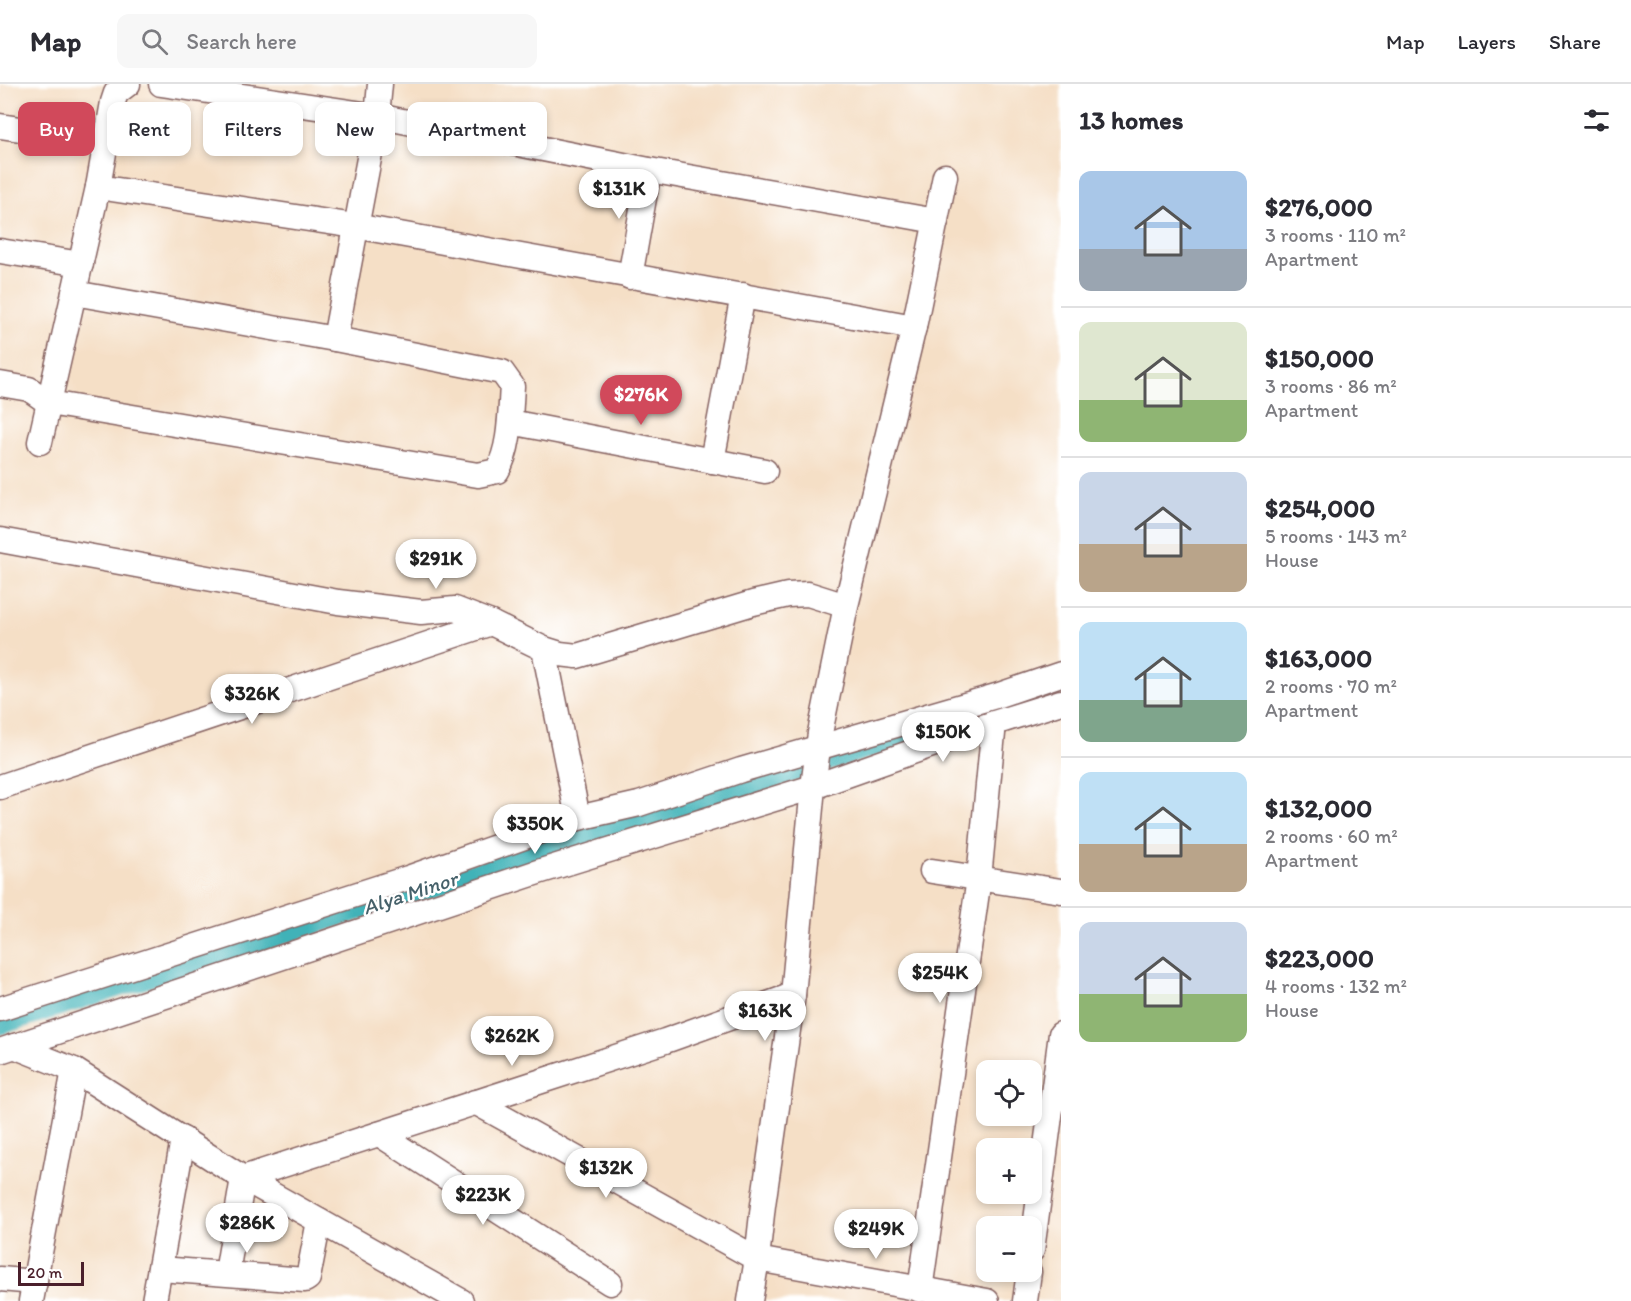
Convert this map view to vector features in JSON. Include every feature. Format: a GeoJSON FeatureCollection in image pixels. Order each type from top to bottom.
{"type":"FeatureCollection","features":[{"type":"Feature","properties":{"kind":"street"},"geometry":{"type":"LineString","coordinates":[[40,442],[98,187],[116,93],[128,84]]}},
{"type":"Feature","properties":{"kind":"street"},"geometry":{"type":"LineString","coordinates":[[161,84],[315,107]]}},
{"type":"Feature","properties":{"kind":"street"},"geometry":{"type":"LineString","coordinates":[[378,102],[380,84]]}},
{"type":"Feature","properties":{"kind":"street"},"geometry":{"type":"LineString","coordinates":[[395,120],[649,170],[936,221]]}},
{"type":"Feature","properties":{"kind":"street"},"geometry":{"type":"LineString","coordinates":[[0,126],[106,142]]}},
{"type":"Feature","properties":{"kind":"street"},"geometry":{"type":"LineString","coordinates":[[335,339],[369,156]]}},
{"type":"Feature","properties":{"kind":"street"},"geometry":{"type":"LineString","coordinates":[[630,277],[649,170]]}},
{"type":"Feature","properties":{"kind":"street"},"geometry":{"type":"LineString","coordinates":[[750,1301],[758,1259],[763,1205],[793,994],[818,749],[846,606],[914,327],[945,176]]}},
{"type":"Feature","properties":{"kind":"street"},"geometry":{"type":"LineString","coordinates":[[98,187],[355,226],[914,327]]}},
{"type":"Feature","properties":{"kind":"street"},"geometry":{"type":"LineString","coordinates":[[0,251],[81,264]]}},
{"type":"Feature","properties":{"kind":"street"},"geometry":{"type":"LineString","coordinates":[[0,384],[29,390],[49,404],[478,475],[497,471],[502,463],[510,422],[512,386],[502,372],[335,339],[74,293]]}},
{"type":"Feature","properties":{"kind":"street"},"geometry":{"type":"LineString","coordinates":[[712,461],[743,295]]}},
{"type":"Feature","properties":{"kind":"street"},"geometry":{"type":"LineString","coordinates":[[510,422],[765,471]]}},
{"type":"Feature","properties":{"kind":"street"},"geometry":{"type":"LineString","coordinates":[[0,540],[338,602],[421,612],[454,609],[491,623],[544,649],[577,656],[753,603],[788,595],[808,594],[846,606]]}},
{"type":"Feature","properties":{"kind":"street"},"geometry":{"type":"LineString","coordinates":[[0,787],[491,623]]}},
{"type":"Feature","properties":{"kind":"street"},"geometry":{"type":"LineString","coordinates":[[544,649],[578,818]]}},
{"type":"Feature","properties":{"kind":"street"},"geometry":{"type":"LineString","coordinates":[[0,1009],[408,878],[578,818],[639,804],[741,770],[996,696],[1061,674]]}},
{"type":"Feature","properties":{"kind":"street"},"geometry":{"type":"LineString","coordinates":[[7,1048],[527,875],[813,787],[994,723],[1061,702]]}},
{"type":"Feature","properties":{"kind":"street"},"geometry":{"type":"LineString","coordinates":[[920,1290],[979,878],[994,723]]}},
{"type":"Feature","properties":{"kind":"street"},"geometry":{"type":"LineString","coordinates":[[932,871],[1061,891]]}},
{"type":"Feature","properties":{"kind":"street"},"geometry":{"type":"LineString","coordinates":[[243,1178],[665,1041],[793,994]]}},
{"type":"Feature","properties":{"kind":"street"},"geometry":{"type":"LineString","coordinates":[[1037,1216],[1061,1034]]}},
{"type":"Feature","properties":{"kind":"street"},"geometry":{"type":"LineString","coordinates":[[7,1048],[74,1070],[243,1178],[460,1301]]}},
{"type":"Feature","properties":{"kind":"street"},"geometry":{"type":"LineString","coordinates":[[0,1280],[33,1292],[74,1070]]}},
{"type":"Feature","properties":{"kind":"street"},"geometry":{"type":"LineString","coordinates":[[475,1102],[758,1259],[987,1301]]}},
{"type":"Feature","properties":{"kind":"street"},"geometry":{"type":"LineString","coordinates":[[379,1134],[610,1283]]}},
{"type":"Feature","properties":{"kind":"street"},"geometry":{"type":"LineString","coordinates":[[154,1301],[183,1139]]}},
{"type":"Feature","properties":{"kind":"street"},"geometry":{"type":"LineString","coordinates":[[227,1273],[243,1178]]}},
{"type":"Feature","properties":{"kind":"street"},"geometry":{"type":"LineString","coordinates":[[160,1269],[305,1280],[309,1274],[320,1221]]}},
{"type":"Feature","properties":{"kind":"street"},"geometry":{"type":"LineString","coordinates":[[1025,1301],[1028,1282]]}},
{"type":"Feature","properties":{"kind":"waterway","name":"Alya Minor"},"geometry":{"type":"LineString","coordinates":[[0,1024],[968,716]]}}]}
